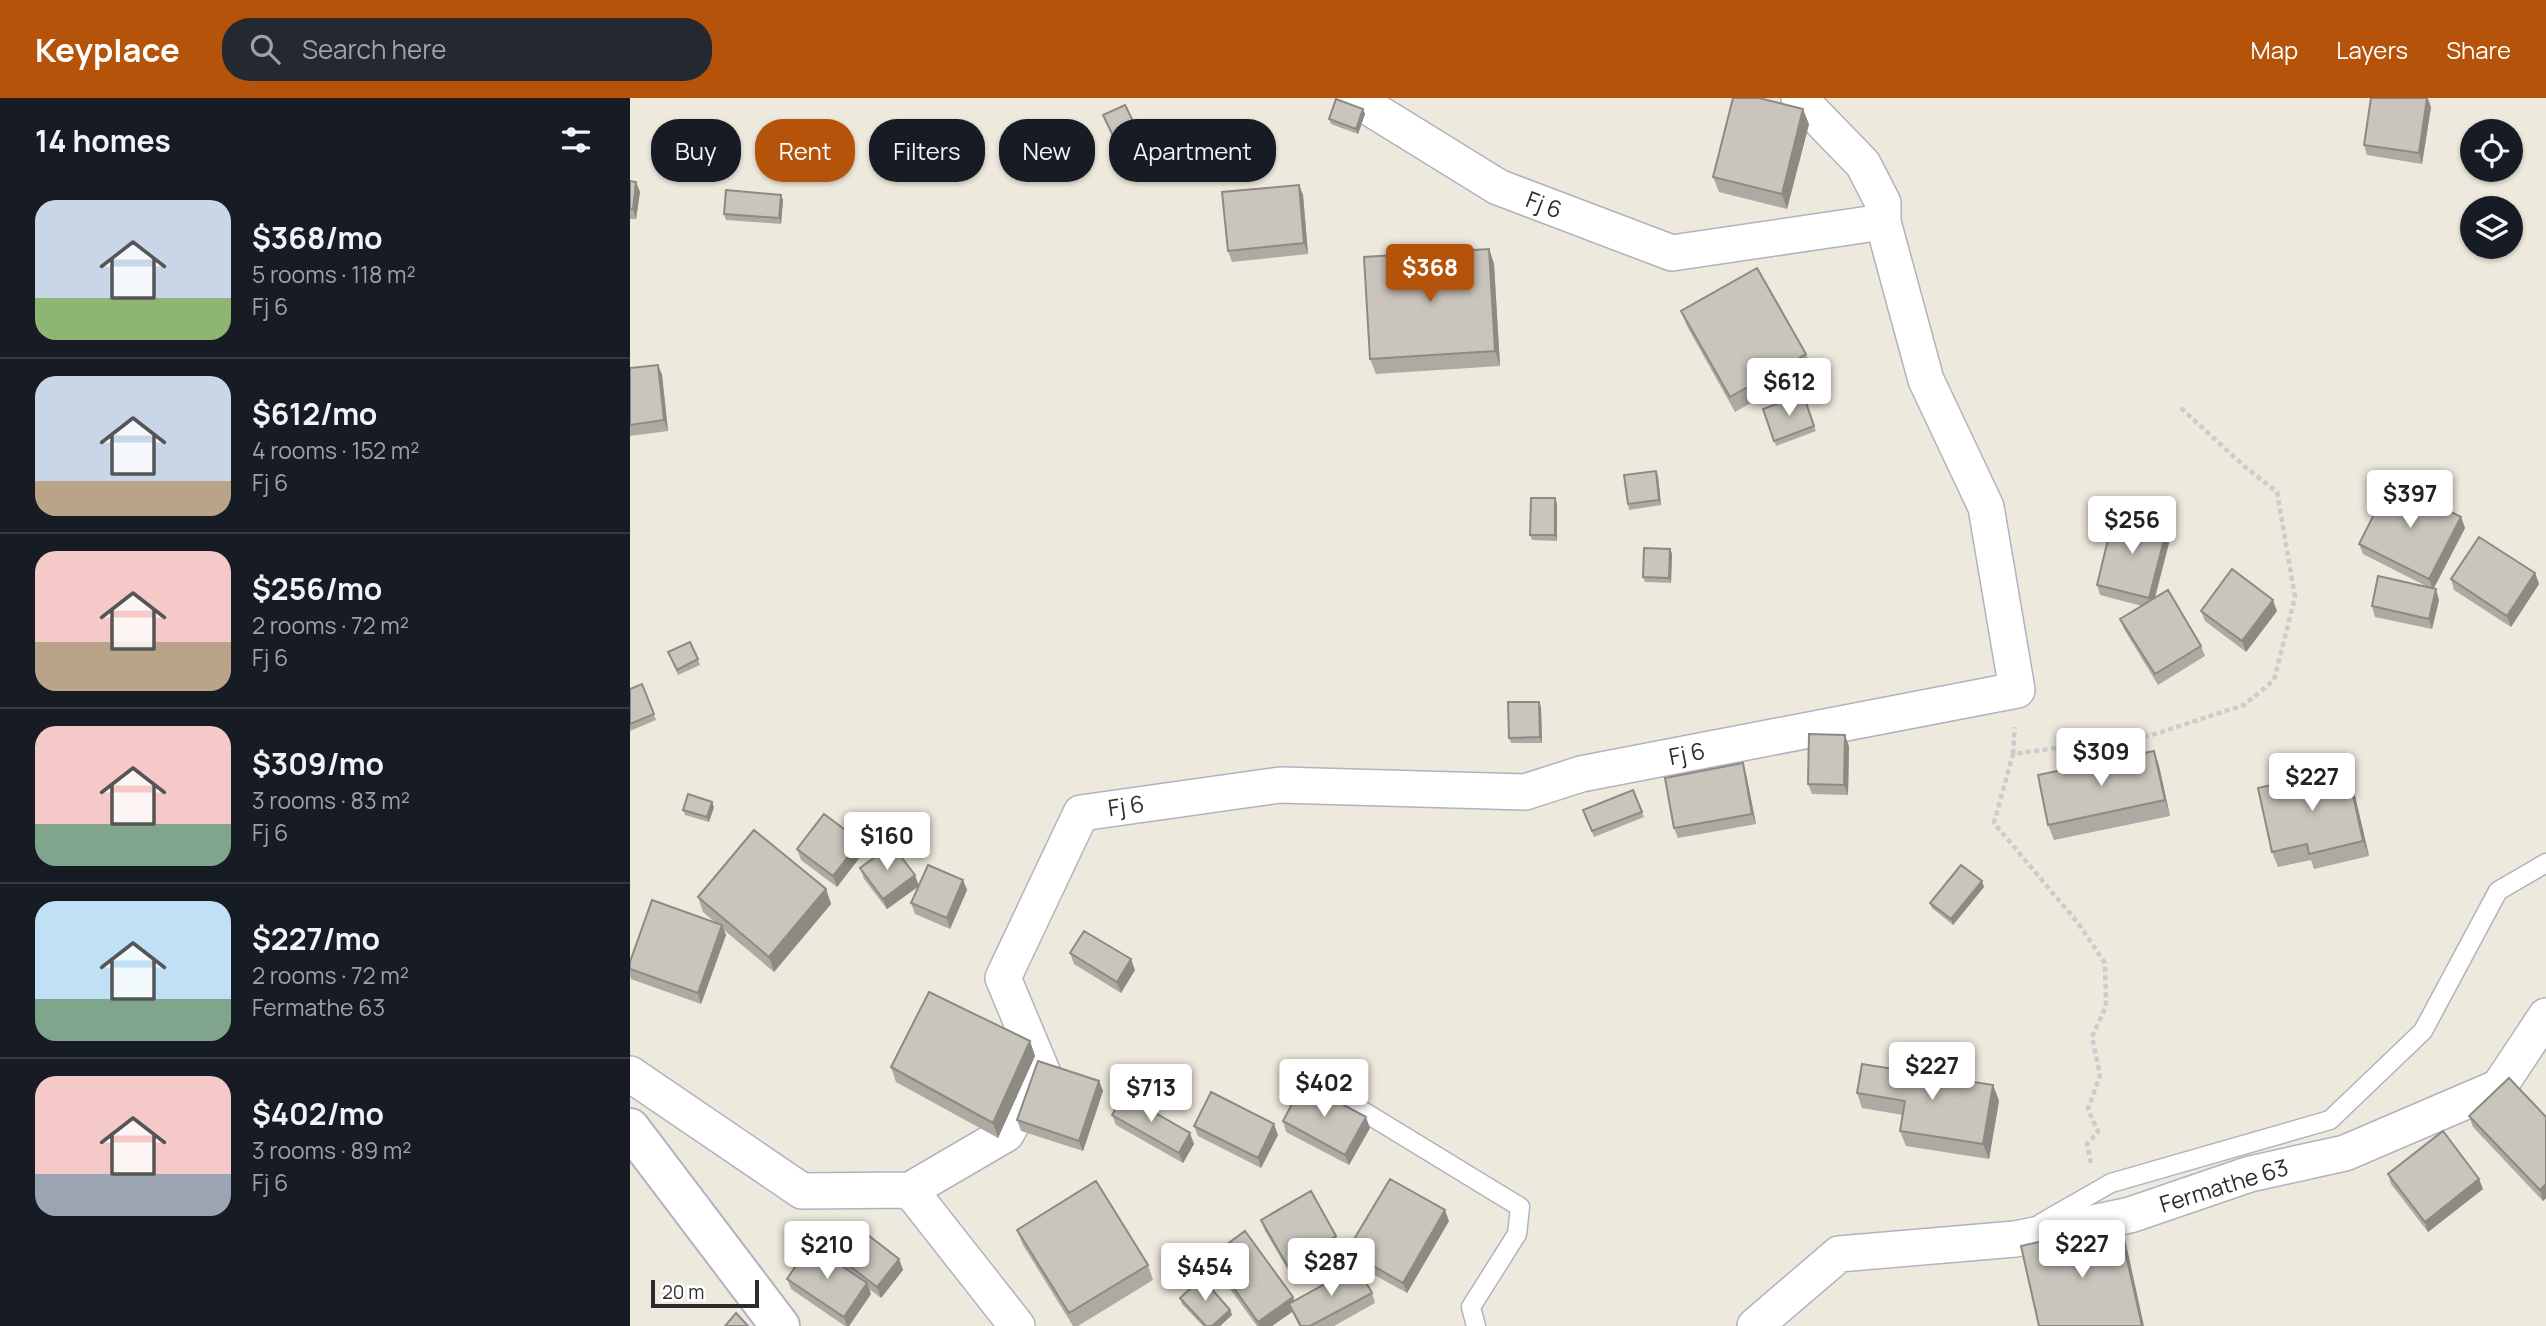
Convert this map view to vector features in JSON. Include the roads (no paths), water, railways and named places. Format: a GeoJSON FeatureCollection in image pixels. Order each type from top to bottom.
{"type":"FeatureCollection","features":[{"type":"Feature","properties":{"kind":"main road"},"geometry":{"type":"LineString","coordinates":[[630,1128],[780,1326]]}},
{"type":"Feature","properties":{"kind":"street","name":"Fj 6"},"geometry":{"type":"LineString","coordinates":[[630,1074],[802,1191],[909,1190],[1006,1134],[1042,1071],[1003,978],[1081,813],[1280,785],[1525,792],[1581,774],[2017,690],[1986,507],[1926,380],[1883,222],[1672,253],[1498,187],[1354,98]]}},
{"type":"Feature","properties":{"kind":"street"},"geometry":{"type":"LineString","coordinates":[[1799,98],[1863,164],[1883,202],[1883,222]]}},
{"type":"Feature","properties":{"kind":"street","name":"Fermathe 63"},"geometry":{"type":"LineString","coordinates":[[1755,1326],[1839,1254],[2015,1239],[2130,1215],[2250,1174],[2345,1153],[2499,1087],[2546,1016]]}},
{"type":"Feature","properties":{"kind":"street"},"geometry":{"type":"LineString","coordinates":[[909,1190],[1017,1326]]}},
{"type":"Feature","properties":{"kind":"lane"},"geometry":{"type":"LineString","coordinates":[[2015,1239],[2111,1183],[2330,1120],[2423,1031],[2498,891],[2546,863]]}},
{"type":"Feature","properties":{"kind":"lane"},"geometry":{"type":"LineString","coordinates":[[1329,1091],[1520,1207],[1517,1234],[1471,1307],[1476,1326]]}}]}
